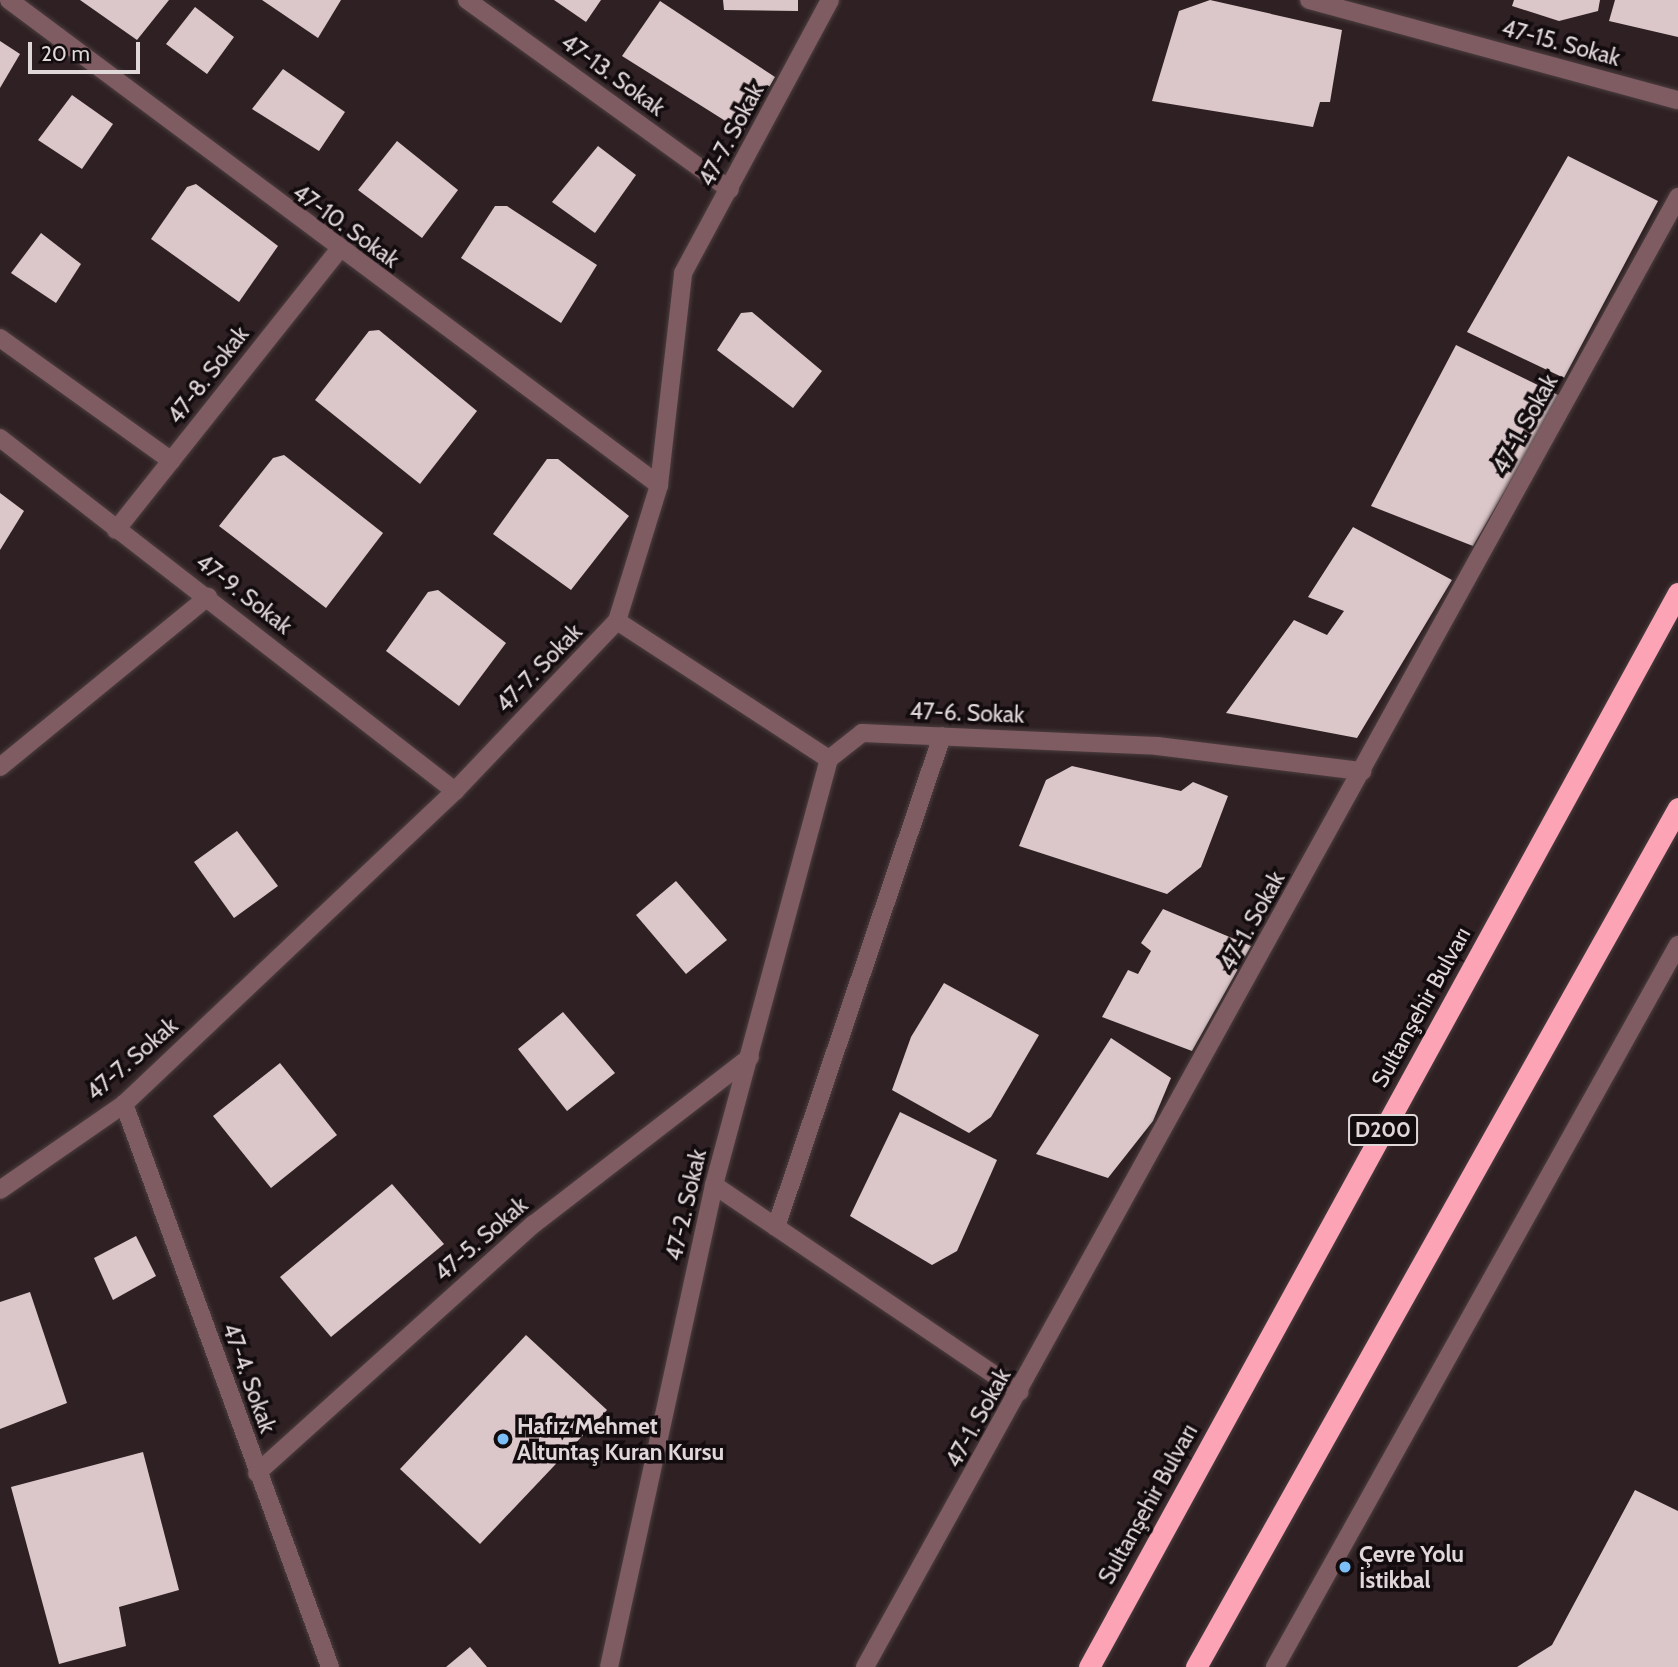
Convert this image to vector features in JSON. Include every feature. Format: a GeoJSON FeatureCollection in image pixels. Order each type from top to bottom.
{"type":"FeatureCollection","features":[{"type":"Feature","properties":{"kind":"highway","name":"Sultanşehir Bulvarı"},"geometry":{"type":"LineString","coordinates":[[1088,1667],[1678,593]]}},
{"type":"Feature","properties":{"kind":"highway"},"geometry":{"type":"LineString","coordinates":[[1196,1667],[1678,808]]}},
{"type":"Feature","properties":{"kind":"street","name":"47-10. Sokak"},"geometry":{"type":"LineString","coordinates":[[9,0],[338,251],[659,485]]}},
{"type":"Feature","properties":{"kind":"street","name":"47-13. Sokak"},"geometry":{"type":"LineString","coordinates":[[467,0],[730,190]]}},
{"type":"Feature","properties":{"kind":"street","name":"47-7. Sokak"},"geometry":{"type":"LineString","coordinates":[[0,1190],[124,1104],[456,790],[617,621],[659,485],[682,273],[730,190],[830,0]]}},
{"type":"Feature","properties":{"kind":"street","name":"47-15. Sokak"},"geometry":{"type":"LineString","coordinates":[[1309,0],[1678,100]]}},
{"type":"Feature","properties":{"kind":"street","name":"47-1. Sokak"},"geometry":{"type":"LineString","coordinates":[[865,1667],[1020,1392],[1678,197]]}},
{"type":"Feature","properties":{"kind":"street","name":"47-8. Sokak"},"geometry":{"type":"LineString","coordinates":[[116,530],[338,251]]}},
{"type":"Feature","properties":{"kind":"street"},"geometry":{"type":"LineString","coordinates":[[0,338],[172,461]]}},
{"type":"Feature","properties":{"kind":"street","name":"47-9. Sokak"},"geometry":{"type":"LineString","coordinates":[[0,438],[456,790]]}},
{"type":"Feature","properties":{"kind":"street"},"geometry":{"type":"LineString","coordinates":[[0,767],[208,597]]}},
{"type":"Feature","properties":{"kind":"street"},"geometry":{"type":"LineString","coordinates":[[617,621],[829,759]]}},
{"type":"Feature","properties":{"kind":"street","name":"47-6. Sokak"},"geometry":{"type":"LineString","coordinates":[[829,759],[862,733],[1157,746],[1362,771]]}},
{"type":"Feature","properties":{"kind":"street"},"geometry":{"type":"LineString","coordinates":[[776,1227],[942,736]]}},
{"type":"Feature","properties":{"kind":"street","name":"47-2. Sokak"},"geometry":{"type":"LineString","coordinates":[[609,1667],[714,1185],[829,759]]}},
{"type":"Feature","properties":{"kind":"street"},"geometry":{"type":"LineString","coordinates":[[1275,1667],[1678,945]]}},
{"type":"Feature","properties":{"kind":"street","name":"47-5. Sokak"},"geometry":{"type":"LineString","coordinates":[[257,1474],[534,1224],[750,1057]]}},
{"type":"Feature","properties":{"kind":"street","name":"47-4. Sokak"},"geometry":{"type":"LineString","coordinates":[[124,1104],[257,1474],[330,1667]]}},
{"type":"Feature","properties":{"kind":"street"},"geometry":{"type":"LineString","coordinates":[[714,1185],[1020,1392]]}},
{"type":"Feature","properties":{"kind":"building"},"geometry":{"type":"Polygon","coordinates":[[[80,0],[169,0],[137,40],[80,0]]]}},
{"type":"Feature","properties":{"kind":"building"},"geometry":{"type":"Polygon","coordinates":[[[262,0],[341,0],[318,38],[262,0]]]}},
{"type":"Feature","properties":{"kind":"building"},"geometry":{"type":"Polygon","coordinates":[[[554,0],[601,0],[586,22],[554,0]]]}},
{"type":"Feature","properties":{"kind":"building"},"geometry":{"type":"Polygon","coordinates":[[[723,0],[798,0],[798,11],[724,10],[723,0]]]}},
{"type":"Feature","properties":{"kind":"building"},"geometry":{"type":"Polygon","coordinates":[[[1210,0],[1342,30],[1330,102],[1320,102],[1313,127],[1152,101],[1179,11],[1210,0]]]}},
{"type":"Feature","properties":{"kind":"building"},"geometry":{"type":"Polygon","coordinates":[[[1514,0],[1600,0],[1598,11],[1559,21],[1512,6],[1514,0]]]}},
{"type":"Feature","properties":{"kind":"building"},"geometry":{"type":"Polygon","coordinates":[[[1615,0],[1678,0],[1678,37],[1609,21],[1615,0]]]}},
{"type":"Feature","properties":{"kind":"building"},"geometry":{"type":"Polygon","coordinates":[[[660,1],[775,77],[743,132],[622,56],[660,1]]]}},
{"type":"Feature","properties":{"kind":"building"},"geometry":{"type":"Polygon","coordinates":[[[195,7],[234,37],[207,74],[166,44],[195,7]]]}},
{"type":"Feature","properties":{"kind":"building"},"geometry":{"type":"Polygon","coordinates":[[[0,41],[20,54],[0,88],[0,41]]]}},
{"type":"Feature","properties":{"kind":"building"},"geometry":{"type":"Polygon","coordinates":[[[283,69],[345,112],[319,151],[252,109],[283,69]]]}},
{"type":"Feature","properties":{"kind":"building"},"geometry":{"type":"Polygon","coordinates":[[[72,95],[113,124],[82,169],[38,140],[72,95]]]}},
{"type":"Feature","properties":{"kind":"building"},"geometry":{"type":"Polygon","coordinates":[[[397,141],[458,190],[422,238],[358,190],[397,141]]]}},
{"type":"Feature","properties":{"kind":"building"},"geometry":{"type":"Polygon","coordinates":[[[598,146],[636,175],[595,233],[552,202],[598,146]]]}},
{"type":"Feature","properties":{"kind":"building"},"geometry":{"type":"Polygon","coordinates":[[[1568,156],[1658,201],[1564,378],[1467,332],[1568,156]]]}},
{"type":"Feature","properties":{"kind":"building"},"geometry":{"type":"Polygon","coordinates":[[[196,184],[278,246],[239,302],[151,239],[187,187],[196,184]]]}},
{"type":"Feature","properties":{"kind":"building"},"geometry":{"type":"Polygon","coordinates":[[[495,206],[507,206],[597,265],[561,323],[461,258],[495,206]]]}},
{"type":"Feature","properties":{"kind":"building"},"geometry":{"type":"Polygon","coordinates":[[[41,233],[81,264],[56,303],[11,273],[41,233]]]}},
{"type":"Feature","properties":{"kind":"building"},"geometry":{"type":"Polygon","coordinates":[[[752,312],[822,371],[793,408],[717,350],[741,313],[752,312]]]}},
{"type":"Feature","properties":{"kind":"building"},"geometry":{"type":"Polygon","coordinates":[[[379,330],[477,411],[420,484],[315,400],[369,331],[379,330]]]}},
{"type":"Feature","properties":{"kind":"building"},"geometry":{"type":"Polygon","coordinates":[[[1456,345],[1560,396],[1473,546],[1371,506],[1456,345]]]}},
{"type":"Feature","properties":{"kind":"building"},"geometry":{"type":"Polygon","coordinates":[[[284,455],[383,533],[326,608],[219,526],[273,458],[284,455]]]}},
{"type":"Feature","properties":{"kind":"building"},"geometry":{"type":"Polygon","coordinates":[[[547,459],[558,459],[629,516],[571,590],[493,534],[547,459]]]}},
{"type":"Feature","properties":{"kind":"building"},"geometry":{"type":"Polygon","coordinates":[[[0,493],[24,511],[0,550],[0,493]]]}},
{"type":"Feature","properties":{"kind":"building"},"geometry":{"type":"Polygon","coordinates":[[[1353,527],[1452,580],[1357,738],[1226,713],[1294,620],[1327,635],[1344,611],[1308,597],[1353,527]]]}},
{"type":"Feature","properties":{"kind":"building"},"geometry":{"type":"Polygon","coordinates":[[[438,590],[506,643],[459,706],[386,651],[428,592],[438,590]]]}},
{"type":"Feature","properties":{"kind":"building"},"geometry":{"type":"Polygon","coordinates":[[[1072,766],[1181,791],[1193,782],[1228,796],[1201,867],[1167,894],[1019,846],[1046,780],[1072,766]]]}},
{"type":"Feature","properties":{"kind":"building"},"geometry":{"type":"Polygon","coordinates":[[[237,831],[278,886],[234,918],[194,862],[237,831]]]}},
{"type":"Feature","properties":{"kind":"building"},"geometry":{"type":"Polygon","coordinates":[[[676,881],[727,940],[686,974],[636,915],[676,881]]]}},
{"type":"Feature","properties":{"kind":"building"},"geometry":{"type":"Polygon","coordinates":[[[1163,909],[1251,946],[1192,1051],[1102,1017],[1128,970],[1138,974],[1151,951],[1141,943],[1163,909]]]}},
{"type":"Feature","properties":{"kind":"building"},"geometry":{"type":"Polygon","coordinates":[[[944,983],[1039,1035],[991,1117],[969,1133],[892,1090],[911,1037],[944,983]]]}},
{"type":"Feature","properties":{"kind":"building"},"geometry":{"type":"Polygon","coordinates":[[[563,1012],[615,1073],[567,1111],[518,1049],[563,1012]]]}},
{"type":"Feature","properties":{"kind":"building"},"geometry":{"type":"Polygon","coordinates":[[[1111,1038],[1171,1078],[1153,1121],[1108,1178],[1036,1154],[1111,1038]]]}},
{"type":"Feature","properties":{"kind":"building"},"geometry":{"type":"Polygon","coordinates":[[[280,1063],[337,1135],[271,1188],[213,1116],[280,1063]]]}},
{"type":"Feature","properties":{"kind":"building"},"geometry":{"type":"Polygon","coordinates":[[[900,1112],[997,1160],[957,1251],[932,1265],[850,1216],[900,1112]]]}},
{"type":"Feature","properties":{"kind":"building"},"geometry":{"type":"Polygon","coordinates":[[[392,1184],[444,1244],[331,1337],[280,1277],[392,1184]]]}},
{"type":"Feature","properties":{"kind":"building"},"geometry":{"type":"Polygon","coordinates":[[[136,1236],[156,1276],[113,1300],[94,1258],[136,1236]]]}},
{"type":"Feature","properties":{"kind":"building"},"geometry":{"type":"Polygon","coordinates":[[[30,1292],[67,1403],[0,1429],[0,1302],[30,1292]]]}},
{"type":"Feature","properties":{"kind":"building","name":"Hafız Mehmet Altuntaş Kuran Kursu"},"geometry":{"type":"Polygon","coordinates":[[[526,1335],[607,1410],[480,1544],[400,1469],[526,1335]]]}},
{"type":"Feature","properties":{"kind":"building"},"geometry":{"type":"Polygon","coordinates":[[[143,1452],[179,1590],[119,1607],[126,1646],[59,1664],[11,1487],[143,1452]]]}},
{"type":"Feature","properties":{"kind":"building"},"geometry":{"type":"Polygon","coordinates":[[[1635,1490],[1678,1511],[1678,1667],[1517,1667],[1552,1645],[1635,1490]]]}},
{"type":"Feature","properties":{"kind":"building"},"geometry":{"type":"Polygon","coordinates":[[[470,1647],[487,1667],[446,1667],[470,1647]]]}},
{"type":"Feature","properties":{"kind":"place","name":"Hafız Mehmet Altuntaş Kuran Kursu"},"geometry":{"type":"Point","coordinates":[503,1439]}},
{"type":"Feature","properties":{"kind":"place","name":"Çevre Yolu İstikbal"},"geometry":{"type":"Point","coordinates":[1345,1567]}}]}
